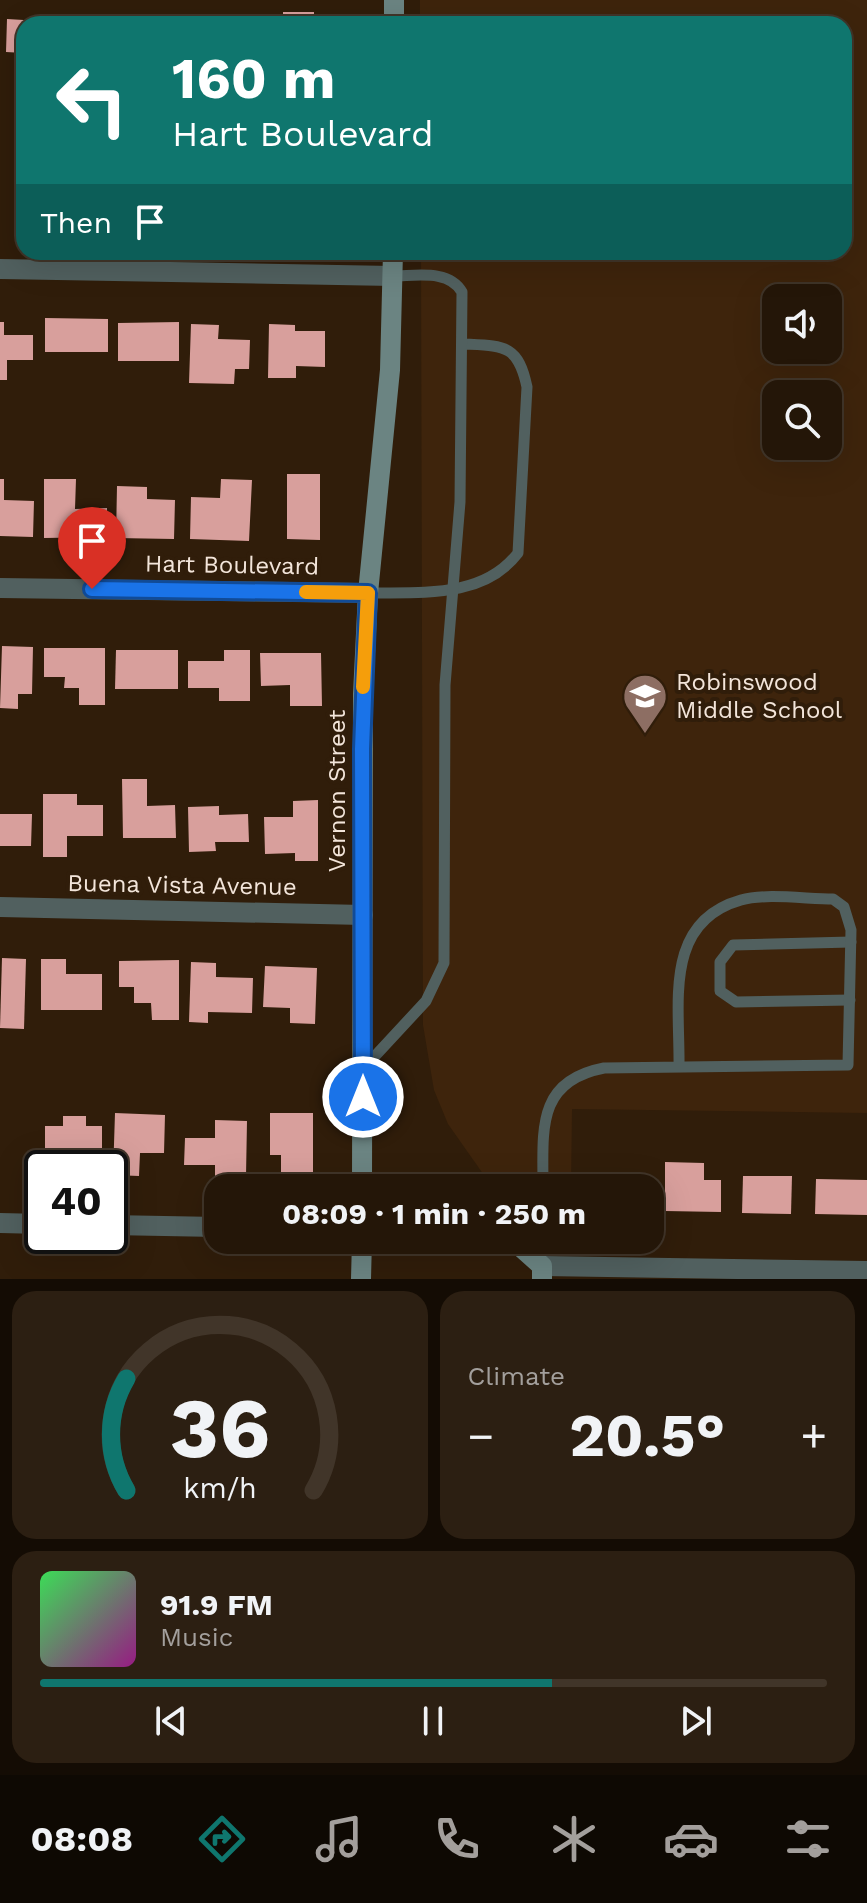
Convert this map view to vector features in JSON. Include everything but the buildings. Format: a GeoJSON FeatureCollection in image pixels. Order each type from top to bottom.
{"type":"FeatureCollection","features":[{"type":"Feature","properties":{"kind":"street","name":"Vernon Street"},"geometry":{"type":"LineString","coordinates":[[362,1174],[363,694],[368,593],[385,451],[393,260]]}},
{"type":"Feature","properties":{"kind":"street"},"geometry":{"type":"LineString","coordinates":[[0,269],[393,276]]}},
{"type":"Feature","properties":{"kind":"street","name":"Hart Boulevard"},"geometry":{"type":"LineString","coordinates":[[0,588],[368,593]]}},
{"type":"Feature","properties":{"kind":"street","name":"Buena Vista Avenue"},"geometry":{"type":"LineString","coordinates":[[0,907],[363,915]]}},
{"type":"Feature","properties":{"kind":"street"},"geometry":{"type":"LineString","coordinates":[[0,1223],[24,1224]]}},
{"type":"Feature","properties":{"kind":"street"},"geometry":{"type":"LineString","coordinates":[[128,1225],[204,1227]]}},
{"type":"Feature","properties":{"kind":"street"},"geometry":{"type":"LineString","coordinates":[[361,1279],[362,1254]]}},
{"type":"Feature","properties":{"kind":"street"},"geometry":{"type":"LineString","coordinates":[[526,1254],[542,1272],[867,1271]]}},
{"type":"Feature","properties":{"kind":"lane"},"geometry":{"type":"LineString","coordinates":[[363,1069],[426,1001],[444,963],[445,685],[454,592],[462,292],[457,283],[438,276],[393,276]]}},
{"type":"Feature","properties":{"kind":"lane"},"geometry":{"type":"LineString","coordinates":[[368,593],[454,592],[501,570],[518,553],[527,387],[518,356],[500,348],[463,344]]}},
{"type":"Feature","properties":{"kind":"lane"},"geometry":{"type":"LineString","coordinates":[[543,1174],[545,1129],[550,1104],[562,1084],[579,1073],[604,1068],[848,1065],[851,936],[844,907],[833,899],[743,899],[697,925],[684,948],[679,1066]]}},
{"type":"Feature","properties":{"kind":"lane"},"geometry":{"type":"LineString","coordinates":[[850,1000],[736,1002],[720,991],[720,962],[733,945],[851,936]]}},
{"type":"Feature","properties":{"kind":"shaded area","name":"Robinswood Middle School"},"geometry":{"type":"Polygon","coordinates":[[[420,0],[867,0],[867,1113],[572,1109],[571,1174],[483,1174],[448,1124],[434,1090],[423,1025],[421,260],[852,260],[852,16],[420,16],[420,0]]]}},
{"type":"Feature","properties":{"kind":"slow traffic"},"geometry":{"type":"LineString","coordinates":[[306,592],[368,593],[363,687]]}},
{"type":"Feature","properties":{"kind":"place","name":"Robinswood Middle School"},"geometry":{"type":"Point","coordinates":[645,735]}},
{"type":"Feature","properties":{"kind":"route"},"geometry":{"type":"LineString","coordinates":[[92,589],[368,593],[362,749],[363,1097]]}}]}
